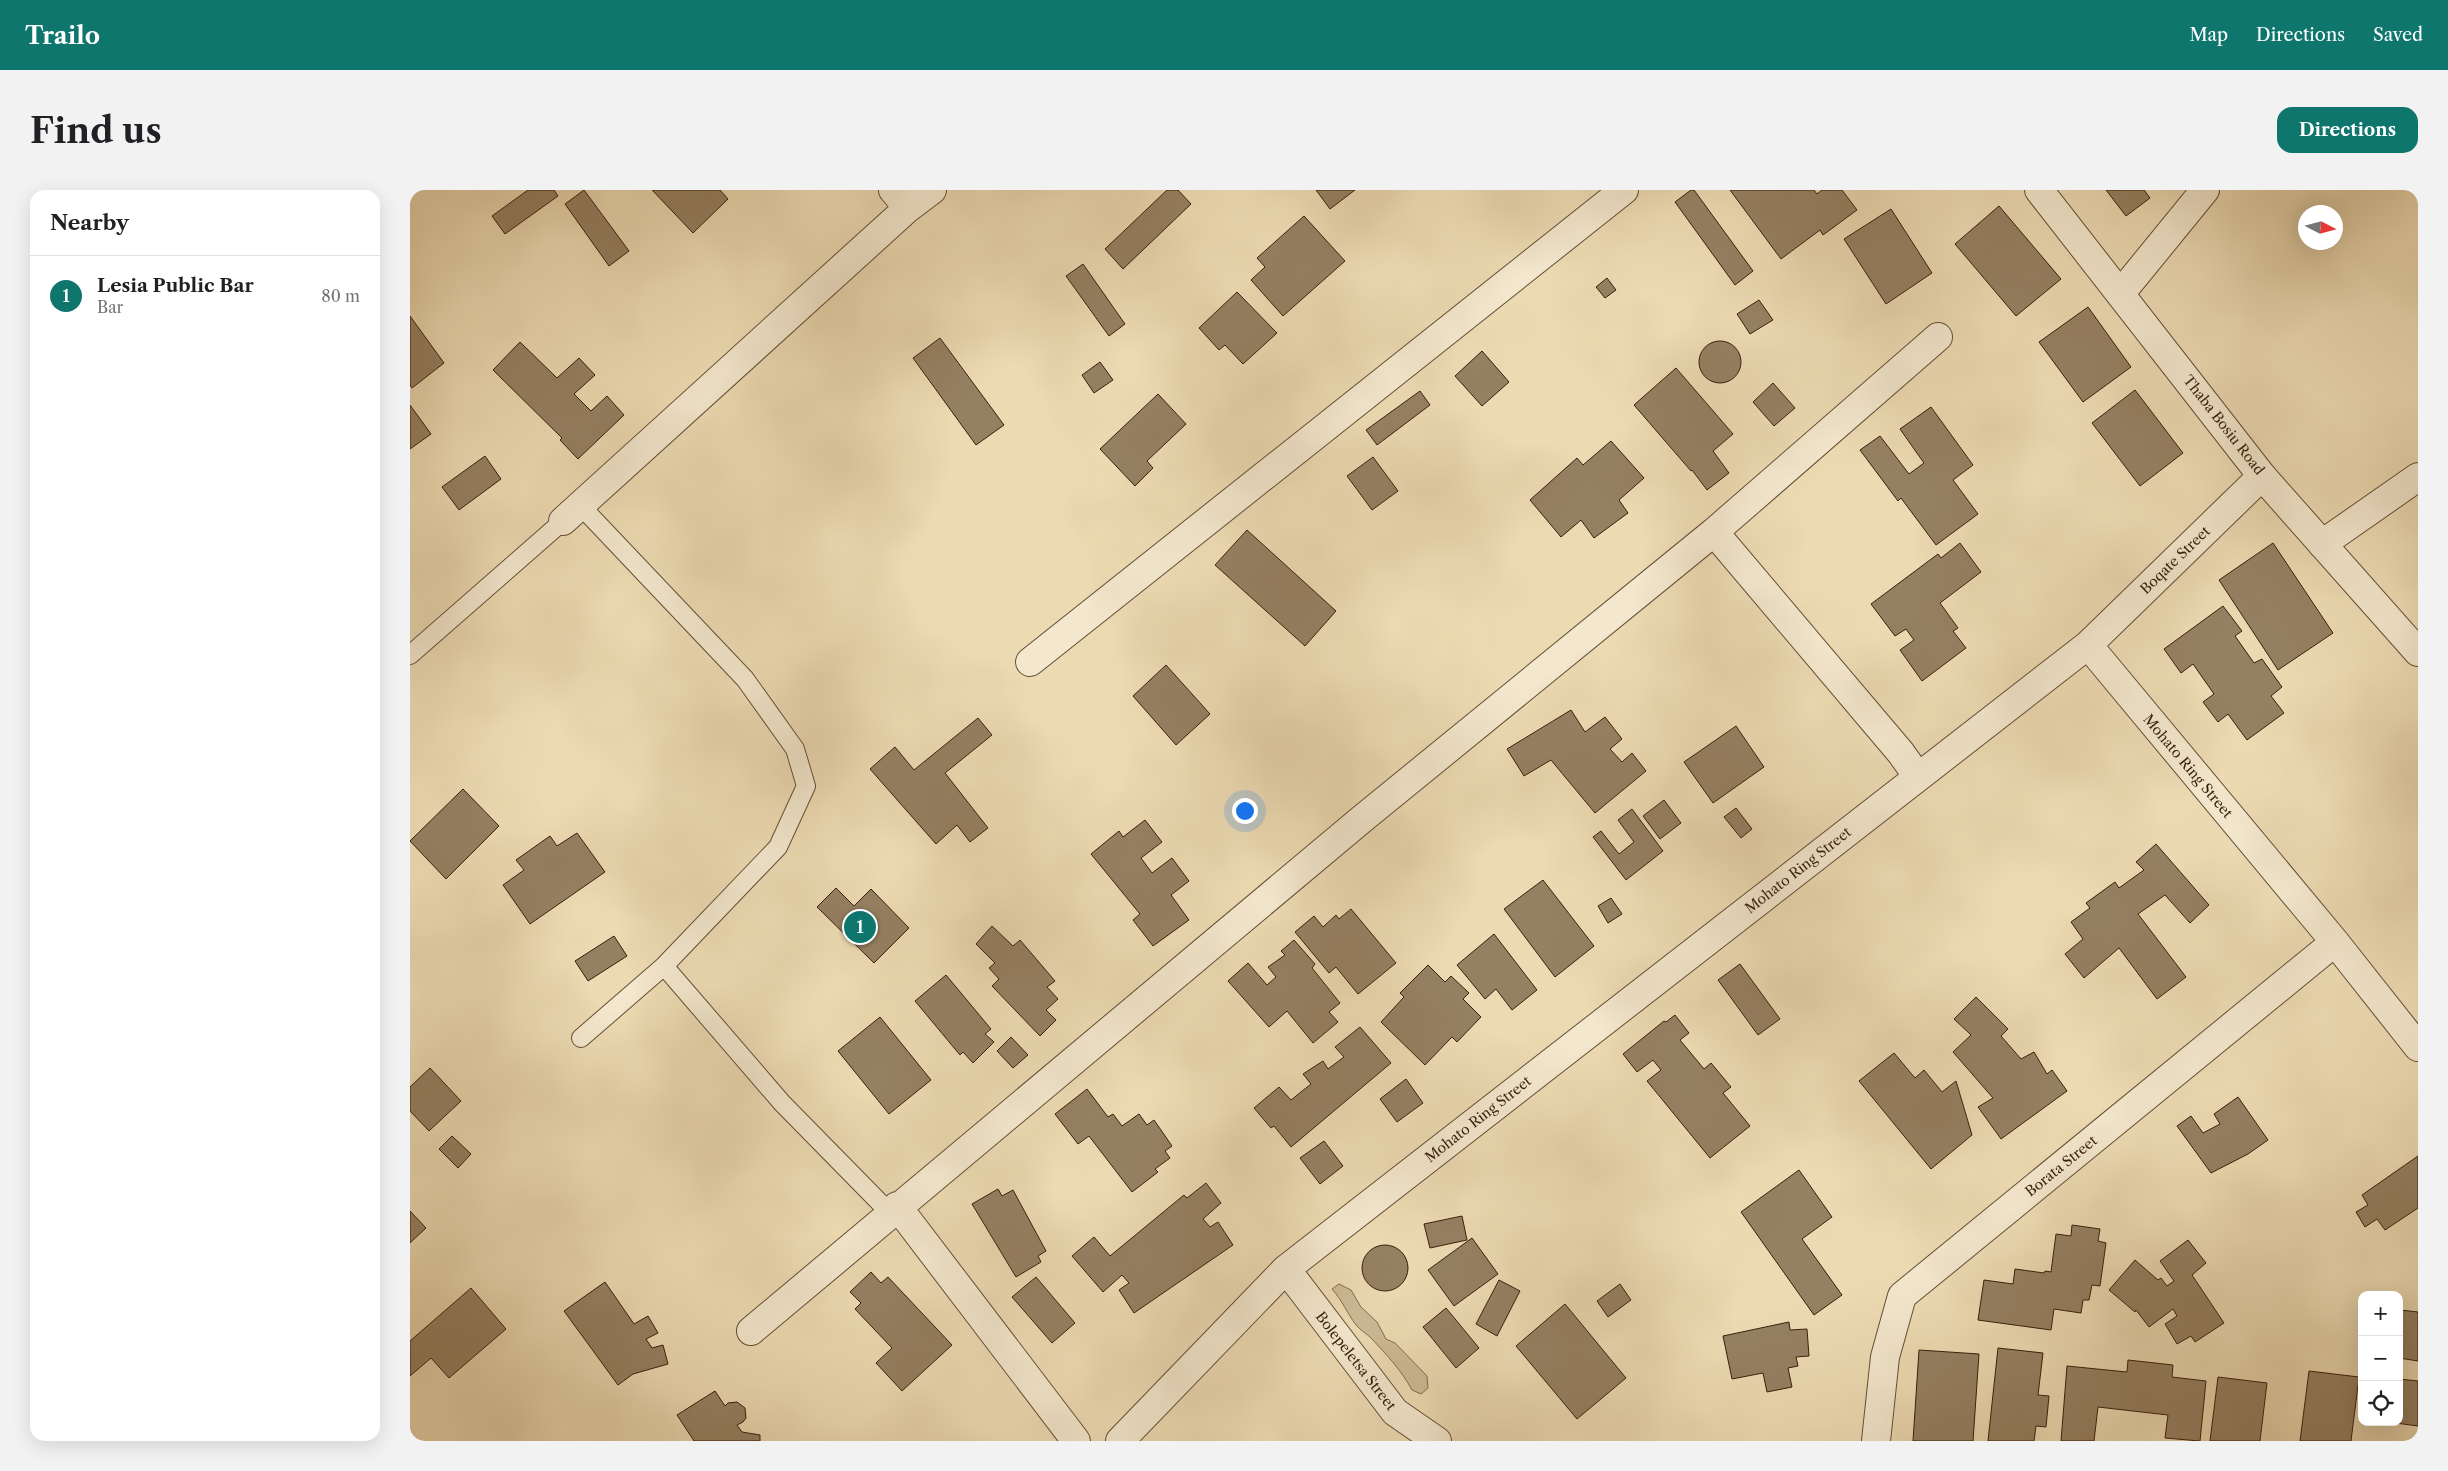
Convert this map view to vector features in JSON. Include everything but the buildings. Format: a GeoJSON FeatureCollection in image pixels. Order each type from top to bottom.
{"type":"FeatureCollection","features":[{"type":"Feature","properties":{"kind":"street"},"geometry":{"type":"LineString","coordinates":[[571,513],[900,199],[932,190]]}},
{"type":"Feature","properties":{"kind":"street"},"geometry":{"type":"LineString","coordinates":[[1030,662],[1624,190]]}},
{"type":"Feature","properties":{"kind":"street","name":"Thaba Bosiu Road"},"geometry":{"type":"LineString","coordinates":[[2039,190],[2262,476],[2418,652]]}},
{"type":"Feature","properties":{"kind":"street"},"geometry":{"type":"LineString","coordinates":[[2121,293],[2205,190]]}},
{"type":"Feature","properties":{"kind":"street"},"geometry":{"type":"LineString","coordinates":[[751,1331],[1362,819],[1714,532],[1938,337]]}},
{"type":"Feature","properties":{"kind":"street","name":"Boqate Street"},"geometry":{"type":"LineString","coordinates":[[2088,645],[2262,476]]}},
{"type":"Feature","properties":{"kind":"street"},"geometry":{"type":"LineString","coordinates":[[2322,544],[2418,477]]}},
{"type":"Feature","properties":{"kind":"street"},"geometry":{"type":"LineString","coordinates":[[1714,532],[1901,753],[1918,777]]}},
{"type":"Feature","properties":{"kind":"street","name":"Mohato Ring Street"},"geometry":{"type":"LineString","coordinates":[[1120,1441],[1286,1269],[2088,645],[2335,942],[2418,1047]]}},
{"type":"Feature","properties":{"kind":"street","name":"Borata Street"},"geometry":{"type":"LineString","coordinates":[[1876,1441],[1885,1357],[1902,1296],[2335,942]]}},
{"type":"Feature","properties":{"kind":"street"},"geometry":{"type":"LineString","coordinates":[[894,1210],[1076,1441]]}},
{"type":"Feature","properties":{"kind":"street","name":"Bolepeletsa Street"},"geometry":{"type":"LineString","coordinates":[[1286,1269],[1395,1412],[1437,1441]]}},
{"type":"Feature","properties":{"kind":"lane"},"geometry":{"type":"LineString","coordinates":[[410,655],[571,513],[745,679],[795,749],[806,786],[778,847],[664,966],[581,1038]]}},
{"type":"Feature","properties":{"kind":"lane"},"geometry":{"type":"LineString","coordinates":[[664,966],[782,1103],[894,1210]]}},
{"type":"Feature","properties":{"kind":"shaded area"},"geometry":{"type":"Polygon","coordinates":[[[1339,1284],[1351,1290],[1361,1307],[1377,1322],[1386,1339],[1395,1343],[1427,1376],[1428,1388],[1421,1394],[1412,1390],[1388,1356],[1356,1325],[1332,1289],[1339,1284]]]}},
{"type":"Feature","properties":{"kind":"place","name":"Lesia Public Bar"},"geometry":{"type":"Point","coordinates":[860,927]}}]}
